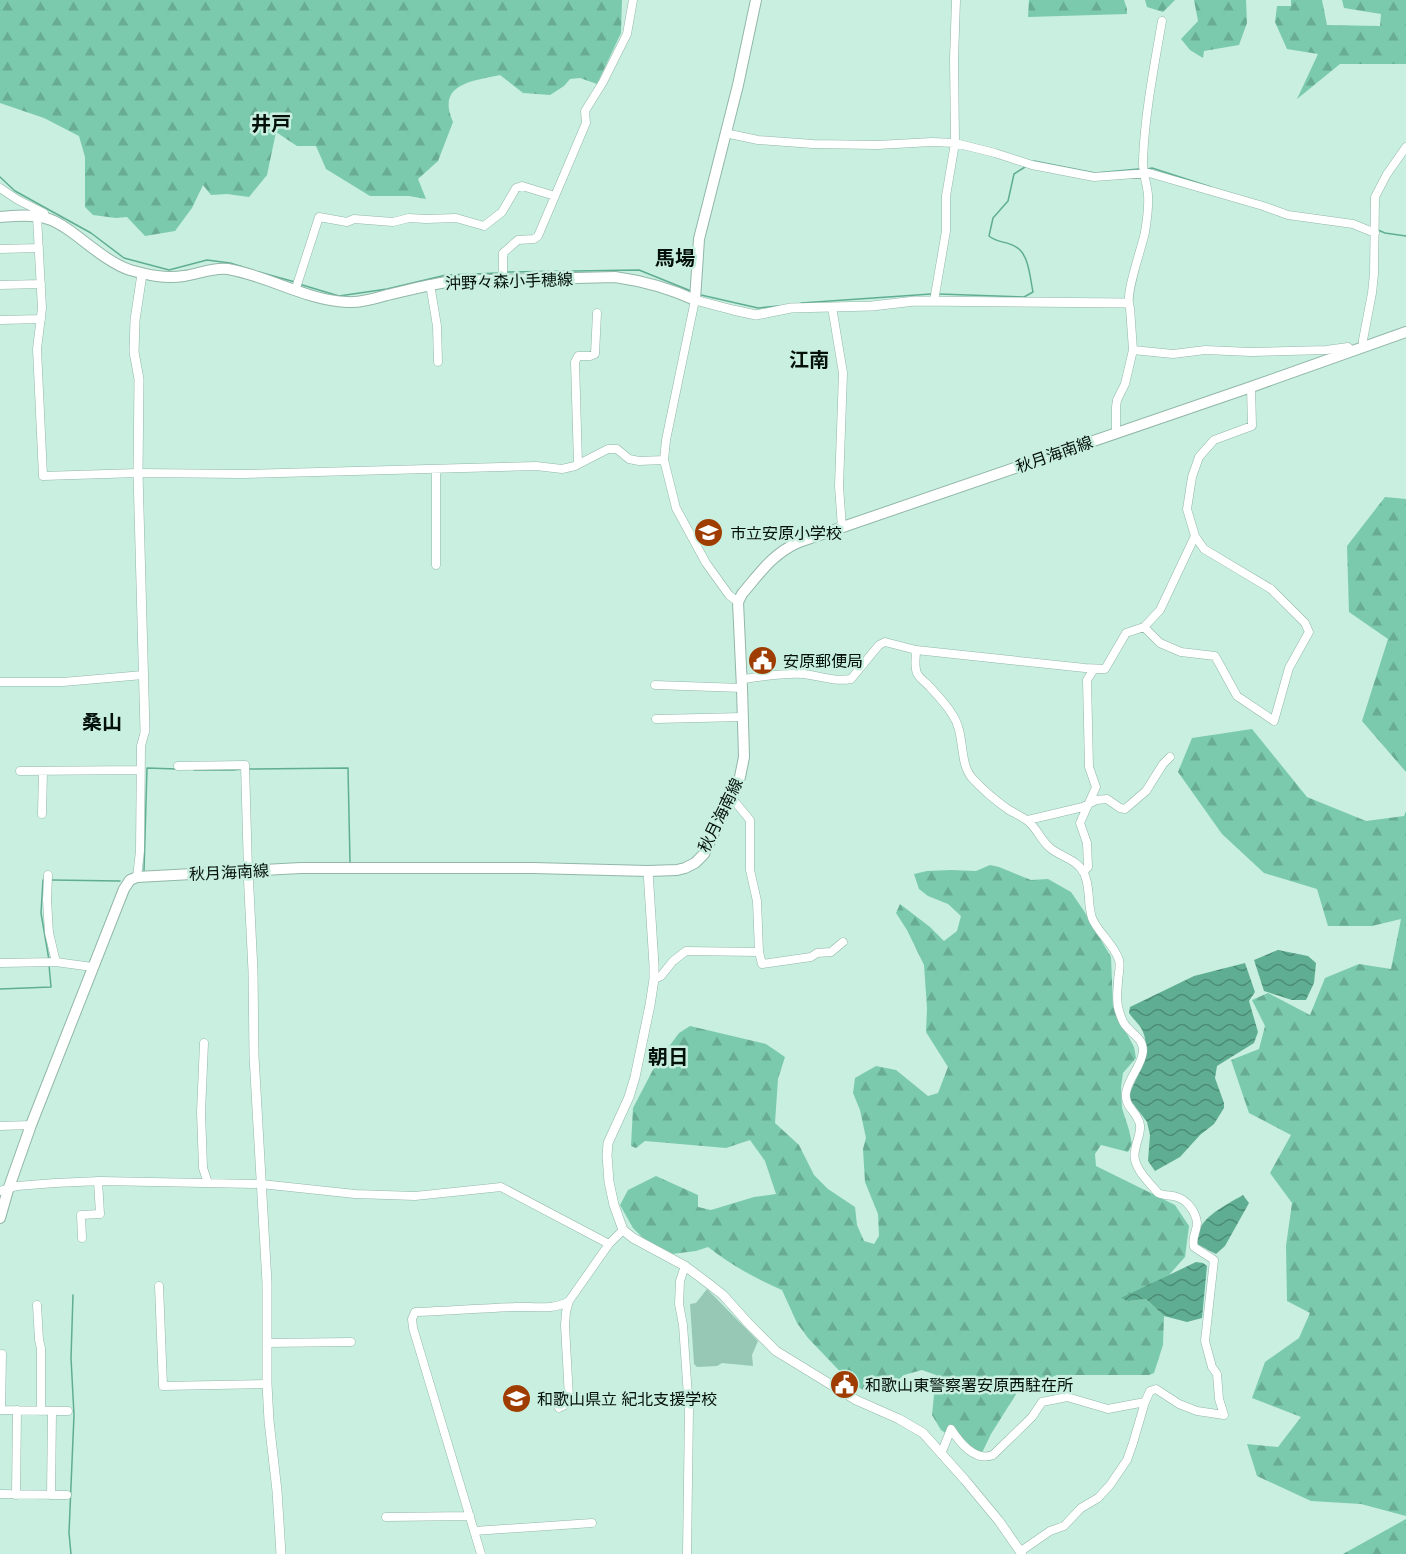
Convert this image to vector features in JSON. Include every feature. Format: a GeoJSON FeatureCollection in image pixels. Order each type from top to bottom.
{"type":"FeatureCollection","features":[{"type":"Feature","properties":{"kind":"main road"},"geometry":{"type":"LineString","coordinates":[[695,300],[699,239],[738,85],[756,0]]}},
{"type":"Feature","properties":{"kind":"main road","name":"沖野々森小手穂線"},"geometry":{"type":"LineString","coordinates":[[0,217],[42,217],[57,222],[112,261],[142,274],[171,278],[218,268],[228,269],[295,291],[347,302],[367,300],[430,284],[453,281],[615,277],[640,280],[676,291],[695,300]]}},
{"type":"Feature","properties":{"kind":"main road","name":"秋月海南線"},"geometry":{"type":"LineString","coordinates":[[137,877],[248,870],[347,868],[533,868],[648,871],[685,868],[695,863],[704,854],[740,777],[744,757],[738,602],[772,558],[786,548],[842,528],[1406,332]]}},
{"type":"Feature","properties":{"kind":"main road"},"geometry":{"type":"LineString","coordinates":[[0,1218],[4,1190],[92,967],[124,889],[130,880],[137,877]]}},
{"type":"Feature","properties":{"kind":"street"},"geometry":{"type":"LineString","coordinates":[[503,279],[503,254],[519,240],[534,239],[538,236],[586,123],[585,111],[603,82],[627,34],[633,0]]}},
{"type":"Feature","properties":{"kind":"street"},"geometry":{"type":"LineString","coordinates":[[934,301],[946,231],[946,196],[955,143],[956,0]]}},
{"type":"Feature","properties":{"kind":"street"},"geometry":{"type":"LineString","coordinates":[[1116,433],[1117,400],[1125,384],[1133,350],[1128,303],[1131,282],[1148,218],[1148,194],[1143,161],[1161,21]]}},
{"type":"Feature","properties":{"kind":"street"},"geometry":{"type":"LineString","coordinates":[[724,133],[758,140],[813,144],[955,143],[1032,165],[1094,177],[1149,173],[1288,215],[1353,224],[1375,233]]}},
{"type":"Feature","properties":{"kind":"street"},"geometry":{"type":"LineString","coordinates":[[1363,347],[1373,284],[1375,197],[1387,174],[1406,147]]}},
{"type":"Feature","properties":{"kind":"street"},"geometry":{"type":"LineString","coordinates":[[295,291],[319,217],[347,222],[354,219],[393,222],[410,218],[456,218],[484,226],[502,212],[516,188],[522,186],[555,196]]}},
{"type":"Feature","properties":{"kind":"street"},"geometry":{"type":"LineString","coordinates":[[0,188],[44,213],[39,248],[42,308],[37,349],[43,476],[138,473],[243,474],[536,466],[562,469],[608,449],[617,449],[629,459],[639,461],[664,460]]}},
{"type":"Feature","properties":{"kind":"street"},"geometry":{"type":"LineString","coordinates":[[0,249],[39,248]]}},
{"type":"Feature","properties":{"kind":"street"},"geometry":{"type":"LineString","coordinates":[[137,877],[140,851],[141,746],[145,731],[138,473],[139,379],[134,352],[135,320],[142,274]]}},
{"type":"Feature","properties":{"kind":"street"},"geometry":{"type":"LineString","coordinates":[[0,285],[41,284]]}},
{"type":"Feature","properties":{"kind":"street"},"geometry":{"type":"LineString","coordinates":[[430,284],[437,326],[438,362]]}},
{"type":"Feature","properties":{"kind":"street"},"geometry":{"type":"LineString","coordinates":[[738,602],[729,595],[706,563],[675,508],[664,460],[666,440],[695,300],[756,315],[791,308],[872,306],[915,301],[1128,303]]}},
{"type":"Feature","properties":{"kind":"street"},"geometry":{"type":"LineString","coordinates":[[832,307],[843,373],[839,486],[842,528]]}},
{"type":"Feature","properties":{"kind":"street"},"geometry":{"type":"LineString","coordinates":[[578,464],[575,362],[578,356],[594,354],[597,313]]}},
{"type":"Feature","properties":{"kind":"street"},"geometry":{"type":"LineString","coordinates":[[0,320],[41,319]]}},
{"type":"Feature","properties":{"kind":"street"},"geometry":{"type":"LineString","coordinates":[[1133,350],[1173,354],[1205,350],[1251,352],[1326,350],[1348,347],[1352,351]]}},
{"type":"Feature","properties":{"kind":"street"},"geometry":{"type":"LineString","coordinates":[[1144,627],[1160,644],[1182,652],[1215,656],[1237,696],[1274,720],[1289,668],[1309,632],[1305,623],[1271,590],[1204,549],[1195,536],[1187,509],[1192,477],[1199,457],[1214,440],[1252,426],[1251,387]]}},
{"type":"Feature","properties":{"kind":"street"},"geometry":{"type":"LineString","coordinates":[[436,469],[436,565]]}},
{"type":"Feature","properties":{"kind":"street"},"geometry":{"type":"LineString","coordinates":[[655,685],[742,684],[788,674],[843,681],[851,679],[879,645],[885,642],[916,650],[1105,669],[1126,633],[1144,627],[1160,610],[1195,536]]}},
{"type":"Feature","properties":{"kind":"street"},"geometry":{"type":"LineString","coordinates":[[648,871],[654,979],[635,1077],[629,1097],[608,1143],[607,1155],[609,1182],[623,1230],[633,1238],[685,1266],[723,1295],[776,1350],[856,1400],[899,1419],[923,1433],[999,1521],[1021,1552],[1050,1531],[1064,1526],[1081,1508],[1098,1498],[1110,1485],[1127,1460],[1144,1401],[1150,1391],[1156,1389],[1179,1404],[1197,1411],[1224,1415],[1219,1399],[1217,1374],[1212,1367],[1205,1341],[1214,1260],[1194,1247],[1192,1242],[1197,1225],[1194,1213],[1185,1201],[1175,1196],[1158,1193],[1134,1162],[1140,1124],[1127,1105],[1125,1095],[1127,1085],[1142,1058],[1143,1051],[1142,1043],[1126,1026],[1120,1015],[1117,1003],[1119,960],[1092,919],[1090,894],[1083,872],[1071,860],[1048,846],[1028,820],[1010,811],[990,796],[971,777],[966,768],[957,720],[917,673],[916,650]]}},
{"type":"Feature","properties":{"kind":"street"},"geometry":{"type":"LineString","coordinates":[[1083,872],[1088,867],[1087,843],[1080,823],[1096,787],[1089,767],[1087,680],[1094,669]]}},
{"type":"Feature","properties":{"kind":"street"},"geometry":{"type":"LineString","coordinates":[[0,682],[63,682],[143,675]]}},
{"type":"Feature","properties":{"kind":"street"},"geometry":{"type":"LineString","coordinates":[[656,719],[743,717]]}},
{"type":"Feature","properties":{"kind":"street"},"geometry":{"type":"LineString","coordinates":[[1028,820],[1083,807],[1096,800],[1107,799],[1125,809],[1146,791],[1162,764],[1170,757]]}},
{"type":"Feature","properties":{"kind":"street"},"geometry":{"type":"LineString","coordinates":[[178,766],[245,765],[254,1056],[267,1283],[267,1384],[278,1491],[280,1554]]}},
{"type":"Feature","properties":{"kind":"street"},"geometry":{"type":"LineString","coordinates":[[20,771],[140,770]]}},
{"type":"Feature","properties":{"kind":"street"},"geometry":{"type":"LineString","coordinates":[[42,814],[43,771]]}},
{"type":"Feature","properties":{"kind":"street"},"geometry":{"type":"LineString","coordinates":[[731,797],[750,820],[750,870],[757,901],[759,952],[762,964],[831,952],[843,942]]}},
{"type":"Feature","properties":{"kind":"street"},"geometry":{"type":"LineString","coordinates":[[48,875],[49,933],[56,962]]}},
{"type":"Feature","properties":{"kind":"street"},"geometry":{"type":"LineString","coordinates":[[654,979],[662,976],[673,961],[686,951],[759,952]]}},
{"type":"Feature","properties":{"kind":"street"},"geometry":{"type":"LineString","coordinates":[[0,963],[56,962],[92,967]]}},
{"type":"Feature","properties":{"kind":"street"},"geometry":{"type":"LineString","coordinates":[[204,1043],[201,1123],[203,1168],[208,1183]]}},
{"type":"Feature","properties":{"kind":"street"},"geometry":{"type":"LineString","coordinates":[[0,1126],[31,1125]]}},
{"type":"Feature","properties":{"kind":"street"},"geometry":{"type":"LineString","coordinates":[[4,1190],[27,1185],[98,1181],[261,1184],[355,1194],[415,1196],[501,1187],[609,1244]]}},
{"type":"Feature","properties":{"kind":"street"},"geometry":{"type":"LineString","coordinates":[[82,1238],[81,1215],[100,1214],[98,1181]]}},
{"type":"Feature","properties":{"kind":"street"},"geometry":{"type":"LineString","coordinates":[[559,1408],[566,1405],[569,1398],[565,1325],[569,1301],[609,1244],[623,1230]]}},
{"type":"Feature","properties":{"kind":"street"},"geometry":{"type":"LineString","coordinates":[[685,1266],[680,1281],[679,1304],[683,1325],[689,1410],[687,1554]]}},
{"type":"Feature","properties":{"kind":"street"},"geometry":{"type":"LineString","coordinates":[[159,1286],[163,1386],[267,1384]]}},
{"type":"Feature","properties":{"kind":"street"},"geometry":{"type":"LineString","coordinates":[[481,1554],[412,1319],[415,1312],[518,1306],[554,1307],[569,1301]]}},
{"type":"Feature","properties":{"kind":"street"},"geometry":{"type":"LineString","coordinates":[[37,1305],[41,1348],[41,1411]]}},
{"type":"Feature","properties":{"kind":"street"},"geometry":{"type":"LineString","coordinates":[[267,1343],[351,1342]]}},
{"type":"Feature","properties":{"kind":"street"},"geometry":{"type":"LineString","coordinates":[[2,1354],[1,1410],[68,1411]]}},
{"type":"Feature","properties":{"kind":"street"},"geometry":{"type":"LineString","coordinates":[[941,1454],[951,1429],[961,1444],[980,1457],[993,1455],[1032,1417],[1042,1402],[1067,1397],[1108,1409],[1144,1401]]}},
{"type":"Feature","properties":{"kind":"street"},"geometry":{"type":"LineString","coordinates":[[16,1410],[16,1495]]}},
{"type":"Feature","properties":{"kind":"street"},"geometry":{"type":"LineString","coordinates":[[51,1495],[52,1411]]}},
{"type":"Feature","properties":{"kind":"street"},"geometry":{"type":"LineString","coordinates":[[0,1494],[67,1495]]}},
{"type":"Feature","properties":{"kind":"street"},"geometry":{"type":"LineString","coordinates":[[386,1517],[470,1516]]}},
{"type":"Feature","properties":{"kind":"street"},"geometry":{"type":"LineString","coordinates":[[474,1531],[592,1523]]}},
{"type":"Feature","properties":{"kind":"green space"},"geometry":{"type":"Polygon","coordinates":[[[0,0],[622,0],[621,33],[597,84],[580,78],[570,79],[550,95],[523,93],[500,75],[468,82],[453,92],[449,99],[449,109],[453,122],[438,161],[418,179],[426,199],[409,196],[370,196],[326,169],[316,146],[297,146],[276,132],[267,175],[249,197],[227,194],[211,195],[203,185],[192,208],[175,231],[145,236],[127,217],[93,215],[85,207],[85,157],[79,136],[44,118],[0,103],[0,0]]]}},
{"type":"Feature","properties":{"kind":"green space"},"geometry":{"type":"Polygon","coordinates":[[[1029,0],[1124,0],[1127,14],[1028,17],[1029,0]]]}},
{"type":"Feature","properties":{"kind":"green space"},"geometry":{"type":"Polygon","coordinates":[[[1145,0],[1175,0],[1163,12],[1147,7],[1145,0]]]}},
{"type":"Feature","properties":{"kind":"green space"},"geometry":{"type":"Polygon","coordinates":[[[1194,0],[1246,0],[1247,23],[1239,45],[1204,51],[1203,58],[1190,50],[1181,39],[1198,21],[1194,0]]]}},
{"type":"Feature","properties":{"kind":"green space"},"geometry":{"type":"Polygon","coordinates":[[[1291,0],[1322,0],[1327,25],[1380,26],[1381,14],[1344,8],[1342,0],[1406,0],[1406,64],[1340,64],[1297,99],[1318,54],[1287,49],[1275,22],[1277,6],[1291,6],[1291,0]]]}},
{"type":"Feature","properties":{"kind":"green space"},"geometry":{"type":"Polygon","coordinates":[[[1385,497],[1406,499],[1406,772],[1362,721],[1388,639],[1349,612],[1347,546],[1385,497]]]}},
{"type":"Feature","properties":{"kind":"green space"},"geometry":{"type":"Polygon","coordinates":[[[1252,729],[1307,797],[1366,821],[1404,816],[1406,811],[1406,1516],[1361,1504],[1311,1501],[1257,1476],[1247,1444],[1278,1447],[1301,1417],[1252,1398],[1265,1362],[1299,1338],[1310,1313],[1287,1301],[1286,1246],[1292,1203],[1270,1173],[1291,1135],[1249,1113],[1231,1060],[1259,1049],[1265,1026],[1252,1000],[1268,993],[1310,1015],[1325,978],[1359,964],[1391,969],[1401,919],[1372,926],[1328,926],[1317,889],[1264,873],[1222,834],[1178,772],[1192,738],[1252,729]]]}},
{"type":"Feature","properties":{"kind":"green space"},"geometry":{"type":"Polygon","coordinates":[[[990,865],[1031,880],[1048,879],[1071,892],[1111,957],[1113,1007],[1134,1047],[1136,1058],[1123,1073],[1121,1087],[1122,1108],[1132,1144],[1128,1152],[1101,1145],[1095,1154],[1096,1166],[1175,1205],[1189,1226],[1185,1257],[1169,1275],[1129,1301],[1146,1299],[1164,1316],[1163,1345],[1154,1373],[1149,1375],[1057,1375],[1018,1391],[991,1434],[980,1457],[941,1430],[932,1415],[936,1375],[922,1370],[904,1375],[889,1388],[866,1391],[853,1385],[808,1338],[797,1323],[782,1290],[744,1271],[708,1247],[672,1254],[645,1240],[633,1228],[620,1205],[628,1190],[656,1176],[698,1195],[698,1207],[711,1210],[754,1197],[776,1194],[765,1161],[750,1140],[726,1148],[645,1141],[636,1148],[631,1146],[633,1108],[656,1064],[679,1033],[690,1026],[766,1044],[785,1057],[778,1079],[775,1123],[799,1145],[814,1175],[828,1189],[855,1207],[857,1225],[864,1241],[874,1244],[879,1236],[878,1214],[865,1182],[863,1149],[866,1138],[860,1110],[853,1093],[855,1078],[876,1066],[896,1070],[928,1096],[938,1093],[948,1067],[926,1032],[924,965],[896,913],[900,904],[944,941],[957,931],[961,916],[948,904],[928,896],[919,889],[914,874],[927,871],[976,871],[990,865]]]}},
{"type":"Feature","properties":{"kind":"green space"},"geometry":{"type":"Polygon","coordinates":[[[1406,1519],[1406,1554],[1343,1554],[1406,1519]]]}},
{"type":"Feature","properties":{"kind":"shaded area"},"geometry":{"type":"Polygon","coordinates":[[[707,1289],[758,1341],[752,1355],[753,1366],[722,1363],[717,1366],[697,1367],[694,1364],[690,1304],[696,1303],[707,1289]]]}},
{"type":"Feature","properties":{"kind":"water"},"geometry":{"type":"Polygon","coordinates":[[[1278,950],[1308,956],[1316,963],[1314,983],[1306,1000],[1292,1000],[1264,991],[1254,960],[1278,950]]]}},
{"type":"Feature","properties":{"kind":"water"},"geometry":{"type":"Polygon","coordinates":[[[1245,963],[1255,992],[1249,1001],[1258,1032],[1254,1043],[1217,1066],[1215,1078],[1224,1108],[1214,1124],[1200,1135],[1180,1157],[1155,1171],[1148,1161],[1150,1135],[1147,1122],[1128,1097],[1142,1065],[1146,1048],[1141,1027],[1129,1013],[1130,1007],[1194,976],[1245,963]]]}},
{"type":"Feature","properties":{"kind":"water"},"geometry":{"type":"Polygon","coordinates":[[[1243,1195],[1249,1203],[1225,1246],[1216,1254],[1197,1244],[1199,1231],[1207,1219],[1243,1195]]]}},
{"type":"Feature","properties":{"kind":"water"},"geometry":{"type":"Polygon","coordinates":[[[1196,1262],[1207,1266],[1202,1318],[1187,1322],[1164,1316],[1146,1299],[1129,1301],[1121,1298],[1196,1262]]]}},
{"type":"Feature","properties":{"kind":"waterway"},"geometry":{"type":"LineString","coordinates":[[1032,163],[1034,161],[1095,173],[1139,169]]}},
{"type":"Feature","properties":{"kind":"waterway"},"geometry":{"type":"LineString","coordinates":[[939,294],[1024,297],[1033,292],[1024,255],[1013,245],[989,236],[993,218],[1008,201],[1014,174],[1025,167]]}},
{"type":"Feature","properties":{"kind":"waterway"},"geometry":{"type":"LineString","coordinates":[[1147,169],[1152,168],[1211,187]]}},
{"type":"Feature","properties":{"kind":"waterway"},"geometry":{"type":"LineString","coordinates":[[0,177],[15,191],[91,233],[124,258],[169,270],[207,260],[243,267]]}},
{"type":"Feature","properties":{"kind":"waterway"},"geometry":{"type":"LineString","coordinates":[[1378,230],[1406,236]]}},
{"type":"Feature","properties":{"kind":"waterway"},"geometry":{"type":"LineString","coordinates":[[505,272],[639,270],[691,291]]}},
{"type":"Feature","properties":{"kind":"waterway"},"geometry":{"type":"LineString","coordinates":[[259,272],[295,282]]}},
{"type":"Feature","properties":{"kind":"waterway"},"geometry":{"type":"LineString","coordinates":[[299,284],[339,296],[387,289],[446,275],[500,273]]}},
{"type":"Feature","properties":{"kind":"waterway"},"geometry":{"type":"LineString","coordinates":[[801,303],[931,294]]}},
{"type":"Feature","properties":{"kind":"waterway"},"geometry":{"type":"LineString","coordinates":[[701,295],[758,308],[779,306]]}},
{"type":"Feature","properties":{"kind":"waterway"},"geometry":{"type":"LineString","coordinates":[[144,871],[147,768],[177,769]]}},
{"type":"Feature","properties":{"kind":"waterway"},"geometry":{"type":"LineString","coordinates":[[248,769],[348,768],[350,862]]}},
{"type":"Feature","properties":{"kind":"waterway"},"geometry":{"type":"LineString","coordinates":[[194,770],[243,769]]}},
{"type":"Feature","properties":{"kind":"waterway"},"geometry":{"type":"LineString","coordinates":[[44,880],[41,913],[49,960]]}},
{"type":"Feature","properties":{"kind":"waterway"},"geometry":{"type":"LineString","coordinates":[[52,880],[120,881]]}},
{"type":"Feature","properties":{"kind":"waterway"},"geometry":{"type":"LineString","coordinates":[[0,989],[51,987],[49,965]]}},
{"type":"Feature","properties":{"kind":"waterway"},"geometry":{"type":"LineString","coordinates":[[71,1554],[69,1533],[74,1415],[71,1358],[73,1295]]}},
{"type":"Feature","properties":{"kind":"place","name":"市立安原小学校"},"geometry":{"type":"Point","coordinates":[709,533]}},
{"type":"Feature","properties":{"kind":"place","name":"安原郵便局"},"geometry":{"type":"Point","coordinates":[762,661]}},
{"type":"Feature","properties":{"kind":"place","name":"和歌山東警察署安原西駐在所"},"geometry":{"type":"Point","coordinates":[844,1385]}},
{"type":"Feature","properties":{"kind":"place","name":"和歌山県立 紀北支援学校"},"geometry":{"type":"Point","coordinates":[516,1399]}},
{"type":"Feature","properties":{"kind":"district","name":"井戸"},"geometry":{"type":"Point","coordinates":[271,123]}},
{"type":"Feature","properties":{"kind":"district","name":"馬場"},"geometry":{"type":"Point","coordinates":[675,257]}},
{"type":"Feature","properties":{"kind":"district","name":"江南"},"geometry":{"type":"Point","coordinates":[809,359]}},
{"type":"Feature","properties":{"kind":"district","name":"桑山"},"geometry":{"type":"Point","coordinates":[102,721]}},
{"type":"Feature","properties":{"kind":"district","name":"朝日"},"geometry":{"type":"Point","coordinates":[668,1056]}}]}
